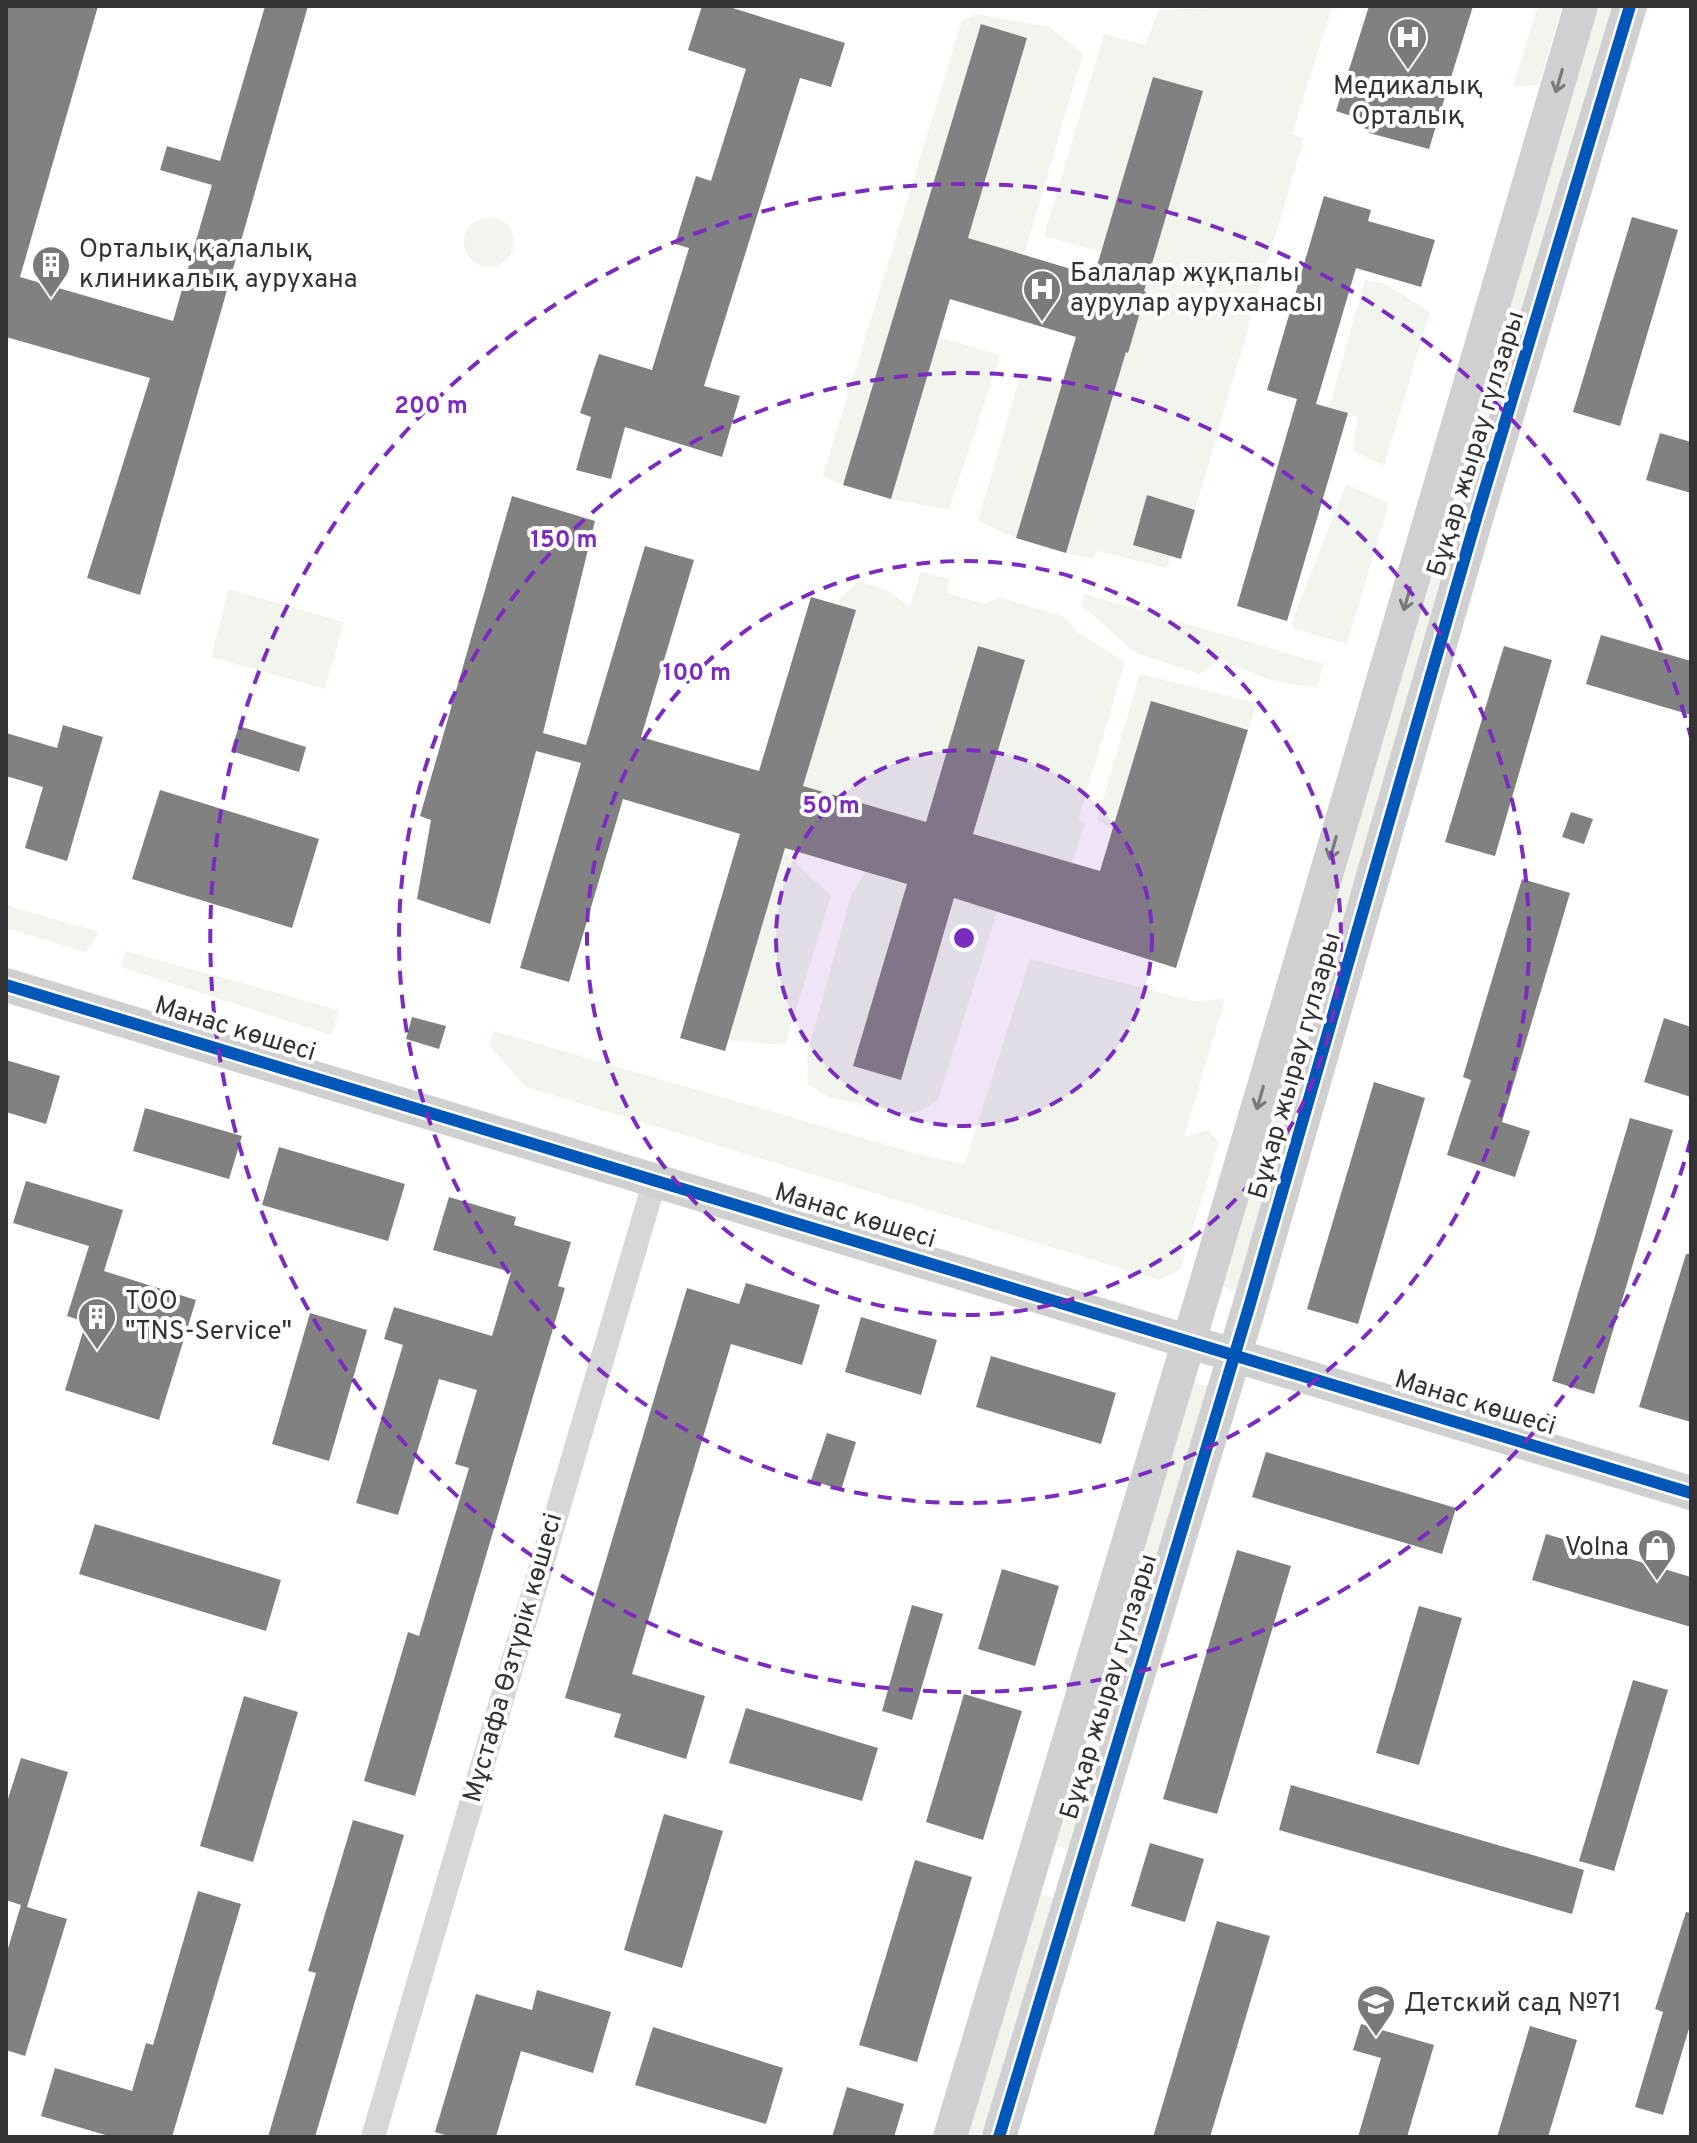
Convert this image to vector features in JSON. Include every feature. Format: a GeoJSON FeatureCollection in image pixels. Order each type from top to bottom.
{"type":"FeatureCollection","features":[{"type":"Feature","properties":{"kind":"street","name":"Бұқар жырау гүлзары"},"geometry":{"type":"LineString","coordinates":[[950,2137],[1189,1341],[1581,6]]}},
{"type":"Feature","properties":{"kind":"street","name":"Бұқар жырау гүлзары"},"geometry":{"type":"LineString","coordinates":[[999,2137],[1235,1355],[1476,519],[1630,6]]}},
{"type":"Feature","properties":{"kind":"street","name":"Манас көшесі"},"geometry":{"type":"LineString","coordinates":[[6,985],[1691,1493]]}},
{"type":"Feature","properties":{"kind":"street","name":"Мұстафа Өзтүрік көшесі"},"geometry":{"type":"LineString","coordinates":[[373,2137],[655,1180]]}},
{"type":"Feature","properties":{"kind":"shaded area"},"geometry":{"type":"Polygon","coordinates":[[[1538,6],[1562,6],[1539,85],[1513,86],[1538,6]]]}},
{"type":"Feature","properties":{"kind":"shaded area"},"geometry":{"type":"Polygon","coordinates":[[[1592,6],[1618,6],[1240,1292],[1217,1285],[1592,6]]]}},
{"type":"Feature","properties":{"kind":"shaded area"},"geometry":{"type":"Polygon","coordinates":[[[1332,7],[1292,134],[1304,138],[1195,510],[1147,496],[1133,545],[1171,556],[1166,568],[1097,551],[1094,559],[1066,553],[1146,292],[1203,91],[1153,77],[1101,252],[1044,236],[1104,34],[1145,45],[1159,10],[1332,7]]]}},
{"type":"Feature","properties":{"kind":"shaded area"},"geometry":{"type":"Polygon","coordinates":[[[976,14],[1050,27],[1083,54],[1024,255],[968,238],[1027,38],[981,24],[843,485],[823,476],[962,21],[976,14]]]}},
{"type":"Feature","properties":{"kind":"shaded area"},"geometry":{"type":"Polygon","coordinates":[[[479,218],[499,218],[513,232],[513,252],[499,266],[479,266],[465,252],[465,232],[479,218]]]}},
{"type":"Feature","properties":{"kind":"shaded area"},"geometry":{"type":"Polygon","coordinates":[[[1365,280],[1385,284],[1430,312],[1384,466],[1353,451],[1358,417],[1329,408],[1365,280]]]}},
{"type":"Feature","properties":{"kind":"shaded area"},"geometry":{"type":"Polygon","coordinates":[[[938,337],[1000,355],[949,510],[891,499],[938,337]]]}},
{"type":"Feature","properties":{"kind":"shaded area"},"geometry":{"type":"Polygon","coordinates":[[[1021,373],[1063,381],[1016,538],[978,521],[1021,373]]]}},
{"type":"Feature","properties":{"kind":"shaded area"},"geometry":{"type":"Polygon","coordinates":[[[1346,484],[1389,503],[1347,644],[1294,629],[1292,622],[1346,484]]]}},
{"type":"Feature","properties":{"kind":"shaded area"},"geometry":{"type":"Polygon","coordinates":[[[921,572],[950,579],[947,593],[984,604],[1000,597],[1064,617],[1080,634],[1125,662],[1079,818],[1085,824],[1072,863],[966,858],[1025,660],[978,646],[919,844],[797,807],[855,610],[838,604],[840,598],[859,581],[891,592],[909,607],[921,572]]]}},
{"type":"Feature","properties":{"kind":"shaded area"},"geometry":{"type":"Polygon","coordinates":[[[229,589],[344,622],[325,689],[211,657],[229,589]]]}},
{"type":"Feature","properties":{"kind":"shaded area"},"geometry":{"type":"Polygon","coordinates":[[[1085,594],[1324,664],[1317,688],[1270,680],[1221,660],[1199,674],[1134,652],[1081,605],[1085,594]]]}},
{"type":"Feature","properties":{"kind":"shaded area"},"geometry":{"type":"Polygon","coordinates":[[[1140,674],[1257,703],[1248,730],[1151,701],[1112,829],[1097,819],[1140,674]]]}},
{"type":"Feature","properties":{"kind":"shaded area"},"geometry":{"type":"Polygon","coordinates":[[[784,852],[831,896],[785,1045],[728,1040],[784,852]]]}},
{"type":"Feature","properties":{"kind":"shaded area"},"geometry":{"type":"Polygon","coordinates":[[[914,862],[854,1066],[901,1080],[961,876],[997,912],[938,1100],[920,1111],[905,1114],[828,1097],[808,1084],[807,1054],[851,896],[865,872],[884,877],[914,862]]]}},
{"type":"Feature","properties":{"kind":"shaded area"},"geometry":{"type":"Polygon","coordinates":[[[6,905],[99,932],[85,952],[6,928],[6,905]]]}},
{"type":"Feature","properties":{"kind":"shaded area"},"geometry":{"type":"Polygon","coordinates":[[[126,951],[339,1010],[331,1035],[121,967],[126,951]]]}},
{"type":"Feature","properties":{"kind":"shaded area"},"geometry":{"type":"Polygon","coordinates":[[[1030,959],[1193,1001],[1225,999],[1184,1137],[1208,1130],[1219,1142],[1180,1270],[1159,1280],[526,1087],[489,1046],[494,1031],[932,1158],[965,1163],[1030,959]]]}},
{"type":"Feature","properties":{"kind":"shaded area"},"geometry":{"type":"Polygon","coordinates":[[[1189,1381],[1210,1387],[1072,1851],[1050,1844],[1189,1381]]]}},
{"type":"Feature","properties":{"kind":"shaded area"},"geometry":{"type":"Polygon","coordinates":[[[1037,1893],[1057,1899],[986,2137],[964,2137],[1037,1893]]]}},
{"type":"Feature","properties":{"kind":"building","name":"Орталық қалалық клиникалық аурухана"},"geometry":{"type":"Polygon","coordinates":[[[6,6],[98,6],[20,277],[173,321],[212,185],[160,170],[167,146],[220,161],[265,6],[308,6],[140,595],[87,578],[150,378],[6,337],[6,6]]]}},
{"type":"Feature","properties":{"kind":"building"},"geometry":{"type":"Polygon","coordinates":[[[702,6],[726,6],[845,43],[831,87],[800,78],[704,386],[740,396],[722,457],[625,427],[611,479],[576,470],[591,417],[580,413],[599,354],[652,370],[689,248],[675,244],[696,176],[711,181],[746,69],[688,50],[702,6]]]}},
{"type":"Feature","properties":{"kind":"building"},"geometry":{"type":"Polygon","coordinates":[[[1369,6],[1473,6],[1429,149],[1369,133],[1370,130],[1357,126],[1360,119],[1336,111],[1369,6]]]}},
{"type":"Feature","properties":{"kind":"building"},"geometry":{"type":"Polygon","coordinates":[[[981,24],[1027,38],[968,238],[1094,276],[1153,77],[1203,91],[1128,353],[1066,553],[1016,538],[1076,337],[950,299],[891,499],[843,485],[981,24]]]}},
{"type":"Feature","properties":{"kind":"building"},"geometry":{"type":"Polygon","coordinates":[[[1324,196],[1371,210],[1368,221],[1435,240],[1421,287],[1356,268],[1316,404],[1348,413],[1287,621],[1237,606],[1297,399],[1267,390],[1324,196]]]}},
{"type":"Feature","properties":{"kind":"building"},"geometry":{"type":"Polygon","coordinates":[[[1632,217],[1678,230],[1620,426],[1573,412],[1632,217]]]}},
{"type":"Feature","properties":{"kind":"building"},"geometry":{"type":"Polygon","coordinates":[[[1660,433],[1691,442],[1691,493],[1646,480],[1660,433]]]}},
{"type":"Feature","properties":{"kind":"building"},"geometry":{"type":"Polygon","coordinates":[[[1147,495],[1195,510],[1181,559],[1133,545],[1147,495]]]}},
{"type":"Feature","properties":{"kind":"building"},"geometry":{"type":"Polygon","coordinates":[[[512,496],[595,521],[543,733],[586,745],[645,546],[694,560],[641,737],[759,771],[811,597],[856,610],[803,786],[926,822],[978,646],[1025,660],[973,834],[1100,871],[1151,701],[1248,730],[1176,968],[954,898],[901,1080],[853,1066],[907,884],[785,848],[725,1051],[680,1038],[740,834],[623,799],[569,982],[520,968],[581,763],[536,751],[490,924],[417,899],[431,820],[420,816],[512,496]]]}},
{"type":"Feature","properties":{"kind":"building"},"geometry":{"type":"Polygon","coordinates":[[[1601,635],[1691,661],[1691,715],[1586,684],[1601,635]]]}},
{"type":"Feature","properties":{"kind":"building"},"geometry":{"type":"Polygon","coordinates":[[[1504,646],[1552,660],[1495,856],[1445,842],[1504,646]]]}},
{"type":"Feature","properties":{"kind":"building"},"geometry":{"type":"Polygon","coordinates":[[[63,725],[103,737],[67,861],[25,848],[43,787],[6,776],[6,733],[57,748],[63,725]]]}},
{"type":"Feature","properties":{"kind":"building"},"geometry":{"type":"Polygon","coordinates":[[[239,726],[306,747],[299,772],[231,751],[239,726]]]}},
{"type":"Feature","properties":{"kind":"building"},"geometry":{"type":"Polygon","coordinates":[[[160,790],[319,839],[292,928],[132,879],[160,790]]]}},
{"type":"Feature","properties":{"kind":"building"},"geometry":{"type":"Polygon","coordinates":[[[1571,812],[1593,819],[1584,844],[1562,837],[1571,812]]]}},
{"type":"Feature","properties":{"kind":"building"},"geometry":{"type":"Polygon","coordinates":[[[1522,879],[1570,893],[1502,1122],[1530,1131],[1515,1177],[1447,1155],[1471,1080],[1463,1077],[1522,879]]]}},
{"type":"Feature","properties":{"kind":"building"},"geometry":{"type":"Polygon","coordinates":[[[412,1017],[446,1026],[439,1049],[406,1039],[412,1017]]]}},
{"type":"Feature","properties":{"kind":"building"},"geometry":{"type":"Polygon","coordinates":[[[1664,1018],[1691,1027],[1691,1097],[1644,1082],[1664,1018]]]}},
{"type":"Feature","properties":{"kind":"building"},"geometry":{"type":"Polygon","coordinates":[[[6,1060],[60,1076],[46,1124],[6,1112],[6,1060]]]}},
{"type":"Feature","properties":{"kind":"building"},"geometry":{"type":"Polygon","coordinates":[[[1374,1082],[1425,1098],[1358,1324],[1307,1309],[1374,1082]]]}},
{"type":"Feature","properties":{"kind":"building"},"geometry":{"type":"Polygon","coordinates":[[[145,1108],[242,1136],[229,1179],[133,1151],[145,1108]]]}},
{"type":"Feature","properties":{"kind":"building"},"geometry":{"type":"Polygon","coordinates":[[[1630,1118],[1673,1130],[1594,1394],[1552,1381],[1630,1118]]]}},
{"type":"Feature","properties":{"kind":"building"},"geometry":{"type":"Polygon","coordinates":[[[279,1147],[405,1184],[388,1241],[262,1205],[279,1147]]]}},
{"type":"Feature","properties":{"kind":"building","name":"ТОО \"TNS-Service\""},"geometry":{"type":"Polygon","coordinates":[[[26,1181],[123,1210],[104,1271],[196,1300],[159,1420],[65,1390],[86,1322],[67,1316],[89,1246],[13,1223],[26,1181]]]}},
{"type":"Feature","properties":{"kind":"building"},"geometry":{"type":"Polygon","coordinates":[[[449,1197],[516,1217],[514,1225],[571,1242],[558,1286],[565,1288],[415,1796],[364,1781],[408,1632],[419,1636],[469,1468],[455,1464],[477,1390],[439,1379],[398,1515],[356,1503],[403,1345],[384,1339],[394,1307],[492,1336],[511,1272],[433,1250],[449,1197]]]}},
{"type":"Feature","properties":{"kind":"building"},"geometry":{"type":"Polygon","coordinates":[[[1686,1254],[1691,1254],[1691,1422],[1639,1407],[1686,1254]]]}},
{"type":"Feature","properties":{"kind":"building"},"geometry":{"type":"Polygon","coordinates":[[[746,1283],[820,1305],[802,1365],[731,1344],[632,1674],[705,1696],[686,1759],[614,1737],[621,1714],[565,1698],[687,1288],[739,1304],[746,1283]]]}},
{"type":"Feature","properties":{"kind":"building"},"geometry":{"type":"Polygon","coordinates":[[[310,1313],[367,1330],[329,1461],[272,1444],[310,1313]]]}},
{"type":"Feature","properties":{"kind":"building"},"geometry":{"type":"Polygon","coordinates":[[[861,1317],[937,1340],[921,1395],[845,1372],[861,1317]]]}},
{"type":"Feature","properties":{"kind":"building"},"geometry":{"type":"Polygon","coordinates":[[[991,1356],[1116,1393],[1101,1444],[976,1407],[991,1356]]]}},
{"type":"Feature","properties":{"kind":"building"},"geometry":{"type":"Polygon","coordinates":[[[827,1433],[856,1442],[841,1490],[811,1480],[827,1433]]]}},
{"type":"Feature","properties":{"kind":"building"},"geometry":{"type":"Polygon","coordinates":[[[1266,1452],[1456,1508],[1442,1554],[1252,1497],[1266,1452]]]}},
{"type":"Feature","properties":{"kind":"building"},"geometry":{"type":"Polygon","coordinates":[[[95,1524],[281,1580],[266,1631],[79,1574],[95,1524]]]}},
{"type":"Feature","properties":{"kind":"building"},"geometry":{"type":"Polygon","coordinates":[[[1546,1534],[1691,1577],[1691,1627],[1532,1580],[1546,1534]]]}},
{"type":"Feature","properties":{"kind":"building"},"geometry":{"type":"Polygon","coordinates":[[[1237,1550],[1291,1566],[1217,1814],[1163,1799],[1237,1550]]]}},
{"type":"Feature","properties":{"kind":"building"},"geometry":{"type":"Polygon","coordinates":[[[1002,1569],[1059,1586],[1035,1666],[978,1649],[1002,1569]]]}},
{"type":"Feature","properties":{"kind":"building"},"geometry":{"type":"Polygon","coordinates":[[[912,1605],[943,1614],[912,1720],[882,1711],[912,1605]]]}},
{"type":"Feature","properties":{"kind":"building"},"geometry":{"type":"Polygon","coordinates":[[[1419,1606],[1462,1618],[1419,1765],[1376,1753],[1419,1606]]]}},
{"type":"Feature","properties":{"kind":"building"},"geometry":{"type":"Polygon","coordinates":[[[1633,1680],[1668,1690],[1614,1871],[1579,1861],[1633,1680]]]}},
{"type":"Feature","properties":{"kind":"building"},"geometry":{"type":"Polygon","coordinates":[[[964,1694],[1022,1711],[983,1840],[926,1822],[964,1694]]]}},
{"type":"Feature","properties":{"kind":"building"},"geometry":{"type":"Polygon","coordinates":[[[244,1696],[298,1712],[253,1862],[200,1846],[244,1696]]]}},
{"type":"Feature","properties":{"kind":"building"},"geometry":{"type":"Polygon","coordinates":[[[746,1708],[878,1748],[862,1801],[729,1763],[746,1708]]]}},
{"type":"Feature","properties":{"kind":"building"},"geometry":{"type":"Polygon","coordinates":[[[21,1758],[68,1772],[27,1907],[67,1919],[25,2056],[6,2050],[6,1955],[21,1905],[6,1900],[6,1805],[21,1758]]]}},
{"type":"Feature","properties":{"kind":"building"},"geometry":{"type":"Polygon","coordinates":[[[1291,1785],[1584,1870],[1572,1914],[1279,1830],[1291,1785]]]}},
{"type":"Feature","properties":{"kind":"building"},"geometry":{"type":"Polygon","coordinates":[[[664,1814],[723,1831],[682,1968],[624,1950],[664,1814]]]}},
{"type":"Feature","properties":{"kind":"building"},"geometry":{"type":"Polygon","coordinates":[[[353,1820],[404,1835],[315,2137],[268,2137],[316,1973],[308,1971],[353,1820]]]}},
{"type":"Feature","properties":{"kind":"building"},"geometry":{"type":"Polygon","coordinates":[[[1150,1843],[1204,1859],[1185,1922],[1131,1906],[1150,1843]]]}},
{"type":"Feature","properties":{"kind":"building"},"geometry":{"type":"Polygon","coordinates":[[[915,1860],[972,1877],[917,2062],[859,2045],[915,1860]]]}},
{"type":"Feature","properties":{"kind":"building"},"geometry":{"type":"Polygon","coordinates":[[[198,1891],[241,1904],[172,2137],[112,2137],[41,2116],[55,2068],[132,2091],[146,2043],[153,2045],[198,1891]]]}},
{"type":"Feature","properties":{"kind":"building"},"geometry":{"type":"Polygon","coordinates":[[[1686,1912],[1691,1913],[1691,2022],[1663,2115],[1635,2107],[1663,2012],[1655,2009],[1686,1912]]]}},
{"type":"Feature","properties":{"kind":"building"},"geometry":{"type":"Polygon","coordinates":[[[1217,1921],[1270,1936],[1210,2137],[1153,2137],[1217,1921]]]}},
{"type":"Feature","properties":{"kind":"building"},"geometry":{"type":"Polygon","coordinates":[[[537,1990],[611,2012],[593,2073],[521,2051],[496,2137],[451,2137],[435,2132],[476,1994],[532,2010],[537,1990]]]}},
{"type":"Feature","properties":{"kind":"building"},"geometry":{"type":"Polygon","coordinates":[[[1361,2024],[1434,2045],[1407,2137],[1358,2137],[1381,2058],[1353,2050],[1361,2024]]]}},
{"type":"Feature","properties":{"kind":"building"},"geometry":{"type":"Polygon","coordinates":[[[1530,2026],[1577,2040],[1548,2137],[1497,2137],[1530,2026]]]}},
{"type":"Feature","properties":{"kind":"building"},"geometry":{"type":"Polygon","coordinates":[[[653,2027],[783,2068],[766,2124],[635,2085],[653,2027]]]}},
{"type":"Feature","properties":{"kind":"building"},"geometry":{"type":"Polygon","coordinates":[[[847,2087],[904,2104],[894,2137],[832,2137],[847,2087]]]}},
{"type":"Feature","properties":{"kind":"cycle path"},"geometry":{"type":"LineString","coordinates":[[999,2137],[1249,1307],[1476,519],[1630,6]]}},
{"type":"Feature","properties":{"kind":"cycle path"},"geometry":{"type":"LineString","coordinates":[[6,985],[1691,1493]]}},
{"type":"Feature","properties":{"kind":"place","name":"Медикалық Орталық"},"geometry":{"type":"Point","coordinates":[1408,71]}},
{"type":"Feature","properties":{"kind":"place","name":"Орталық қалалық клиникалық аурухана"},"geometry":{"type":"Point","coordinates":[51,299]}},
{"type":"Feature","properties":{"kind":"place","name":"Балалар жұқпалы аурулар ауруханасы"},"geometry":{"type":"Point","coordinates":[1042,323]}},
{"type":"Feature","properties":{"kind":"place","name":"ТОО \"TNS-Service\""},"geometry":{"type":"Point","coordinates":[97,1351]}},
{"type":"Feature","properties":{"kind":"place","name":"Volna"},"geometry":{"type":"Point","coordinates":[1657,1582]}},
{"type":"Feature","properties":{"kind":"place","name":"Детский сад №71"},"geometry":{"type":"Point","coordinates":[1376,2038]}}]}
